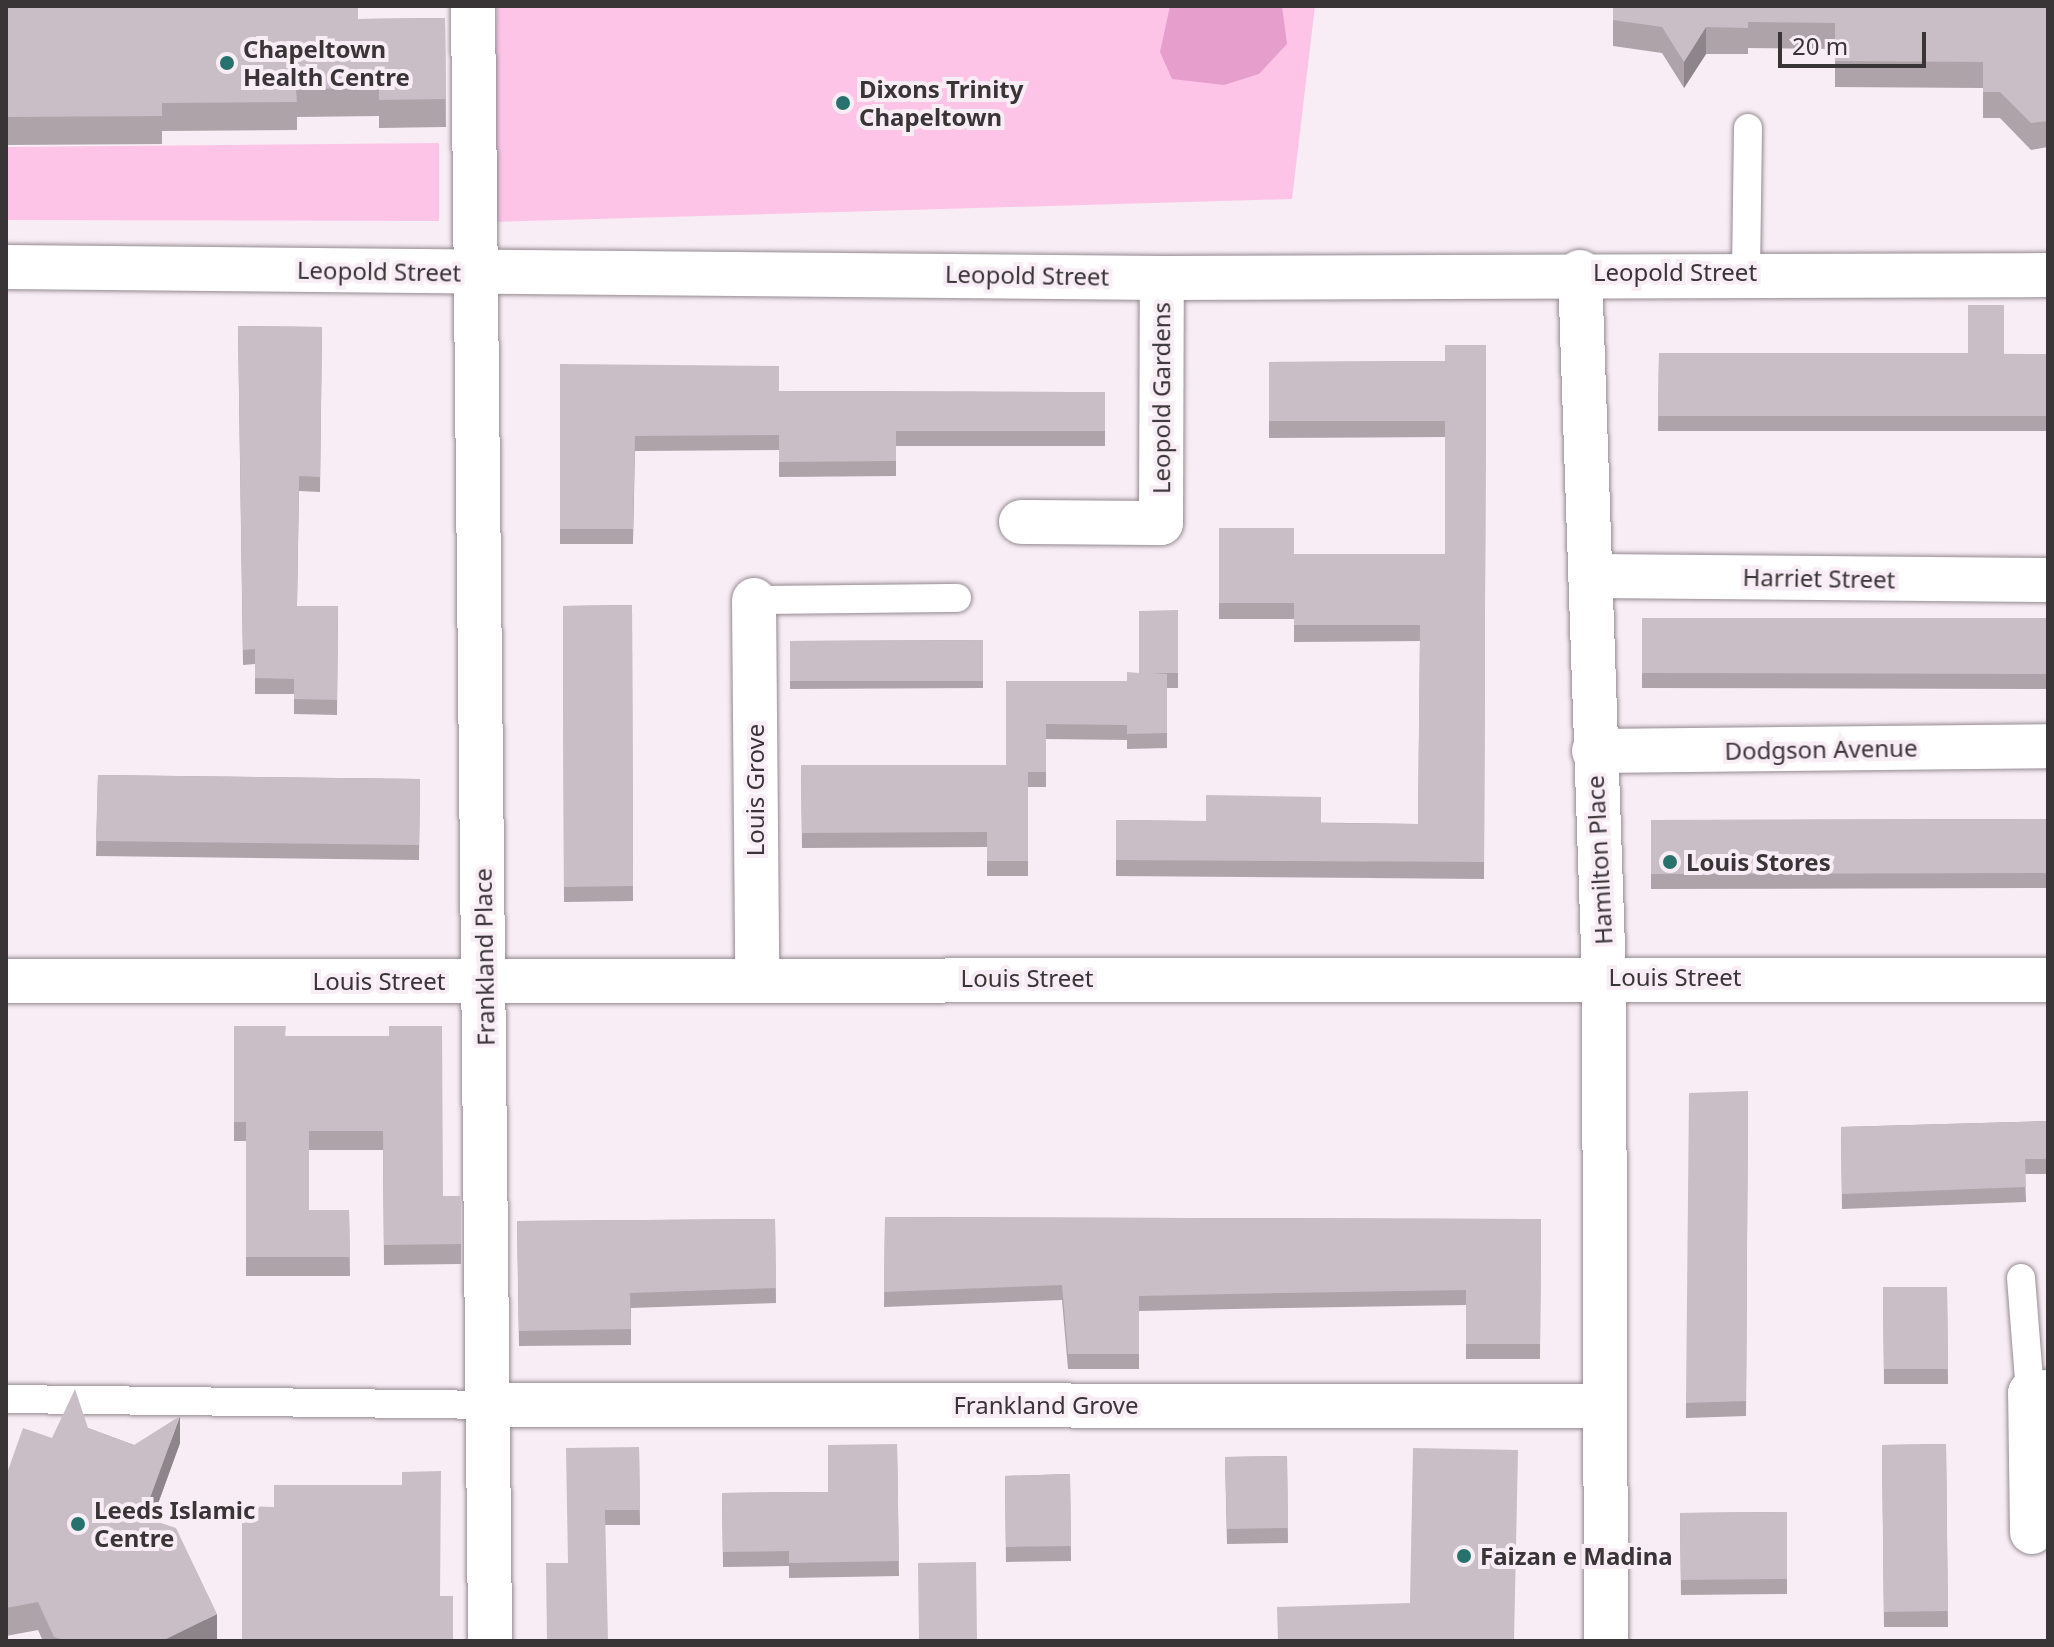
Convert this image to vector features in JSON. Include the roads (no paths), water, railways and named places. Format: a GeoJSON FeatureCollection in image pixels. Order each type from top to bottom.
{"type":"FeatureCollection","features":[{"type":"Feature","properties":{"kind":"street","name":"Frankland Place"},"geometry":{"type":"LineString","coordinates":[[473,6],[479,272],[484,980],[491,1405],[490,1641]]}},
{"type":"Feature","properties":{"kind":"street","name":"Leopold Street"},"geometry":{"type":"LineString","coordinates":[[6,267],[1162,278],[1580,272],[2048,275]]}},
{"type":"Feature","properties":{"kind":"street","name":"Hamilton Place"},"geometry":{"type":"LineString","coordinates":[[1580,272],[1604,976],[1601,1406],[1606,1641]]}},
{"type":"Feature","properties":{"kind":"street","name":"Leopold Gardens"},"geometry":{"type":"LineString","coordinates":[[1021,522],[1161,523],[1162,278]]}},
{"type":"Feature","properties":{"kind":"street","name":"Harriet Street"},"geometry":{"type":"LineString","coordinates":[[1590,576],[2048,580]]}},
{"type":"Feature","properties":{"kind":"street","name":"Louis Grove"},"geometry":{"type":"LineString","coordinates":[[754,600],[757,979]]}},
{"type":"Feature","properties":{"kind":"street","name":"Dodgson Avenue"},"geometry":{"type":"LineString","coordinates":[[1594,751],[2048,746]]}},
{"type":"Feature","properties":{"kind":"street","name":"Louis Street"},"geometry":{"type":"LineString","coordinates":[[6,981],[1604,976],[2048,980]]}},
{"type":"Feature","properties":{"kind":"street"},"geometry":{"type":"LineString","coordinates":[[2032,1532],[2039,1392]]}},
{"type":"Feature","properties":{"kind":"street","name":"Frankland Grove"},"geometry":{"type":"LineString","coordinates":[[491,1405],[1601,1406]]}},
{"type":"Feature","properties":{"kind":"lane"},"geometry":{"type":"LineString","coordinates":[[1746,273],[1748,128]]}},
{"type":"Feature","properties":{"kind":"lane"},"geometry":{"type":"LineString","coordinates":[[754,600],[957,598]]}},
{"type":"Feature","properties":{"kind":"lane"},"geometry":{"type":"LineString","coordinates":[[2021,1278],[2039,1392]]}},
{"type":"Feature","properties":{"kind":"lane"},"geometry":{"type":"LineString","coordinates":[[6,1399],[491,1405]]}},
{"type":"Feature","properties":{"kind":"place","name":"Chapeltown Health Centre"},"geometry":{"type":"Point","coordinates":[227,63]}},
{"type":"Feature","properties":{"kind":"place","name":"Dixons Trinity Chapeltown"},"geometry":{"type":"Point","coordinates":[843,103]}},
{"type":"Feature","properties":{"kind":"place","name":"Louis Stores"},"geometry":{"type":"Point","coordinates":[1670,862]}},
{"type":"Feature","properties":{"kind":"place","name":"Leeds Islamic Centre"},"geometry":{"type":"Point","coordinates":[78,1524]}},
{"type":"Feature","properties":{"kind":"place","name":"Faizan e Madina"},"geometry":{"type":"Point","coordinates":[1464,1556]}}]}
